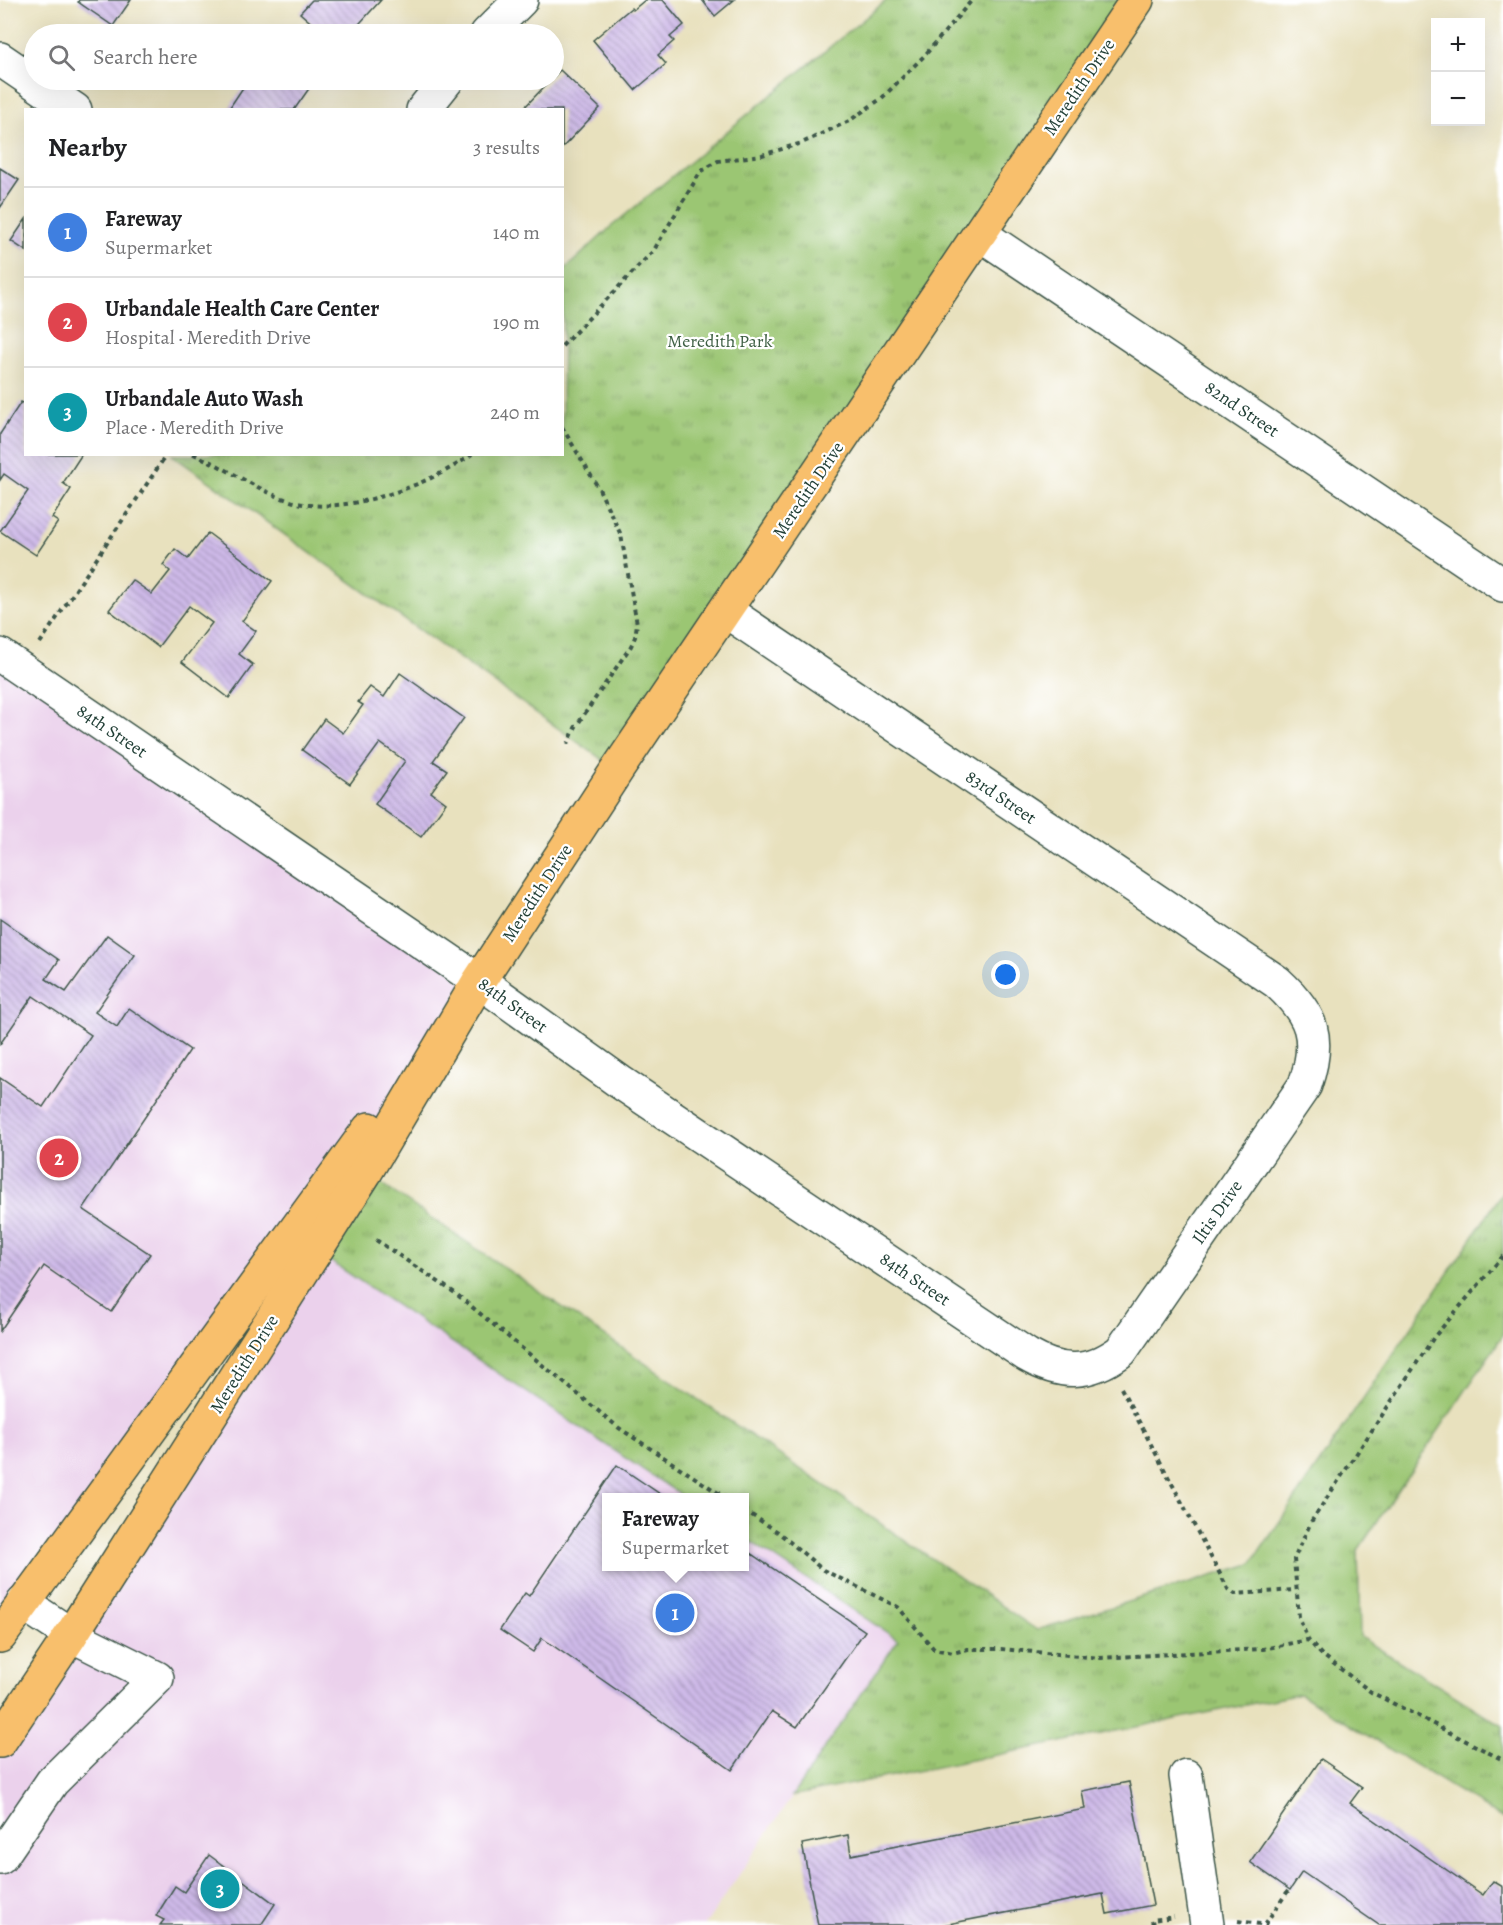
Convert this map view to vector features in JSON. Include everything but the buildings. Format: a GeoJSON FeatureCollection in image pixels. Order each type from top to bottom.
{"type":"FeatureCollection","features":[{"type":"Feature","properties":{"kind":"main road","name":"Meredith Drive"},"geometry":{"type":"LineString","coordinates":[[0,1741],[71,1635],[365,1173],[479,981],[617,770],[1137,0]]}},
{"type":"Feature","properties":{"kind":"main road","name":"Meredith Drive"},"geometry":{"type":"LineString","coordinates":[[0,1636],[479,981]]}},
{"type":"Feature","properties":{"kind":"street"},"geometry":{"type":"LineString","coordinates":[[497,24],[521,0]]}},
{"type":"Feature","properties":{"kind":"street"},"geometry":{"type":"LineString","coordinates":[[0,59],[24,75]]}},
{"type":"Feature","properties":{"kind":"street"},"geometry":{"type":"LineString","coordinates":[[46,90],[72,108]]}},
{"type":"Feature","properties":{"kind":"street"},"geometry":{"type":"LineString","coordinates":[[425,108],[439,90]]}},
{"type":"Feature","properties":{"kind":"street","name":"82nd Street"},"geometry":{"type":"LineString","coordinates":[[980,234],[1503,585]]}},
{"type":"Feature","properties":{"kind":"street","name":"83rd Street"},"geometry":{"type":"LineString","coordinates":[[726,611],[1277,982]]}},
{"type":"Feature","properties":{"kind":"street","name":"84th Street"},"geometry":{"type":"LineString","coordinates":[[11,662],[479,981],[620,1082],[1027,1355]]}},
{"type":"Feature","properties":{"kind":"street","name":"Iltis Drive"},"geometry":{"type":"LineString","coordinates":[[1027,1355],[1046,1366],[1074,1371],[1106,1361],[1121,1351],[1305,1085],[1313,1062],[1312,1030],[1299,1002],[1277,982]]}},
{"type":"Feature","properties":{"kind":"street"},"geometry":{"type":"LineString","coordinates":[[0,1858],[52,1782],[157,1678],[71,1635],[22,1603]]}},
{"type":"Feature","properties":{"kind":"street"},"geometry":{"type":"LineString","coordinates":[[1186,1776],[1207,1925]]}},
{"type":"Feature","properties":{"kind":"path"},"geometry":{"type":"LineString","coordinates":[[564,344],[654,250],[701,171],[718,160],[762,155],[802,143],[849,121],[882,98],[925,55],[972,0]]}},
{"type":"Feature","properties":{"kind":"path"},"geometry":{"type":"LineString","coordinates":[[564,430],[599,489],[621,535],[637,624],[635,637],[630,646],[575,728],[568,744]]}},
{"type":"Feature","properties":{"kind":"path"},"geometry":{"type":"LineString","coordinates":[[11,662],[166,456]]}},
{"type":"Feature","properties":{"kind":"path"},"geometry":{"type":"LineString","coordinates":[[197,456],[271,493],[298,503],[331,507],[355,503],[434,479],[469,456]]}},
{"type":"Feature","properties":{"kind":"path"},"geometry":{"type":"LineString","coordinates":[[376,1240],[455,1293],[619,1428],[720,1493]]}},
{"type":"Feature","properties":{"kind":"path"},"geometry":{"type":"LineString","coordinates":[[1503,1256],[1434,1337],[1311,1522],[1294,1559],[1299,1617],[1308,1640],[1371,1692],[1503,1760]]}},
{"type":"Feature","properties":{"kind":"path"},"geometry":{"type":"LineString","coordinates":[[1106,1361],[1228,1589],[1235,1594],[1295,1590]]}},
{"type":"Feature","properties":{"kind":"path"},"geometry":{"type":"LineString","coordinates":[[749,1513],[778,1532],[823,1570],[898,1607],[934,1649],[953,1653],[968,1649],[1001,1649],[1101,1658],[1263,1649],[1308,1640]]}},
{"type":"Feature","properties":{"kind":"path"},"geometry":{"type":"LineString","coordinates":[[1265,1924],[1288,1891]]}},
{"type":"Feature","properties":{"kind":"shaded area"},"geometry":{"type":"Polygon","coordinates":[[[0,655],[479,981],[289,1237],[0,1636],[0,655]]]}},
{"type":"Feature","properties":{"kind":"shaded area"},"geometry":{"type":"Polygon","coordinates":[[[315,1251],[678,1493],[602,1493],[602,1571],[749,1571],[749,1540],[898,1640],[705,1925],[0,1925],[0,1741],[315,1251]]]}},
{"type":"Feature","properties":{"kind":"green space","name":"Meredith Park"},"geometry":{"type":"Polygon","coordinates":[[[887,0],[1137,0],[617,770],[173,456],[278,456],[285,458],[292,456],[564,456],[564,270],[613,225],[887,0]]]}},
{"type":"Feature","properties":{"kind":"green space"},"geometry":{"type":"Polygon","coordinates":[[[365,1173],[1037,1630],[1251,1564],[1503,1192],[1503,1335],[1358,1550],[1360,1637],[1503,1726],[1503,1819],[1300,1694],[792,1796],[898,1640],[749,1540],[749,1493],[678,1493],[315,1251],[365,1173]]]}},
{"type":"Feature","properties":{"kind":"place","name":"Urbandale Health Care Center"},"geometry":{"type":"Point","coordinates":[59,1158]}},
{"type":"Feature","properties":{"kind":"place","name":"Fareway"},"geometry":{"type":"Point","coordinates":[675,1613]}},
{"type":"Feature","properties":{"kind":"place","name":"Urbandale Auto Wash"},"geometry":{"type":"Point","coordinates":[220,1889]}}]}
